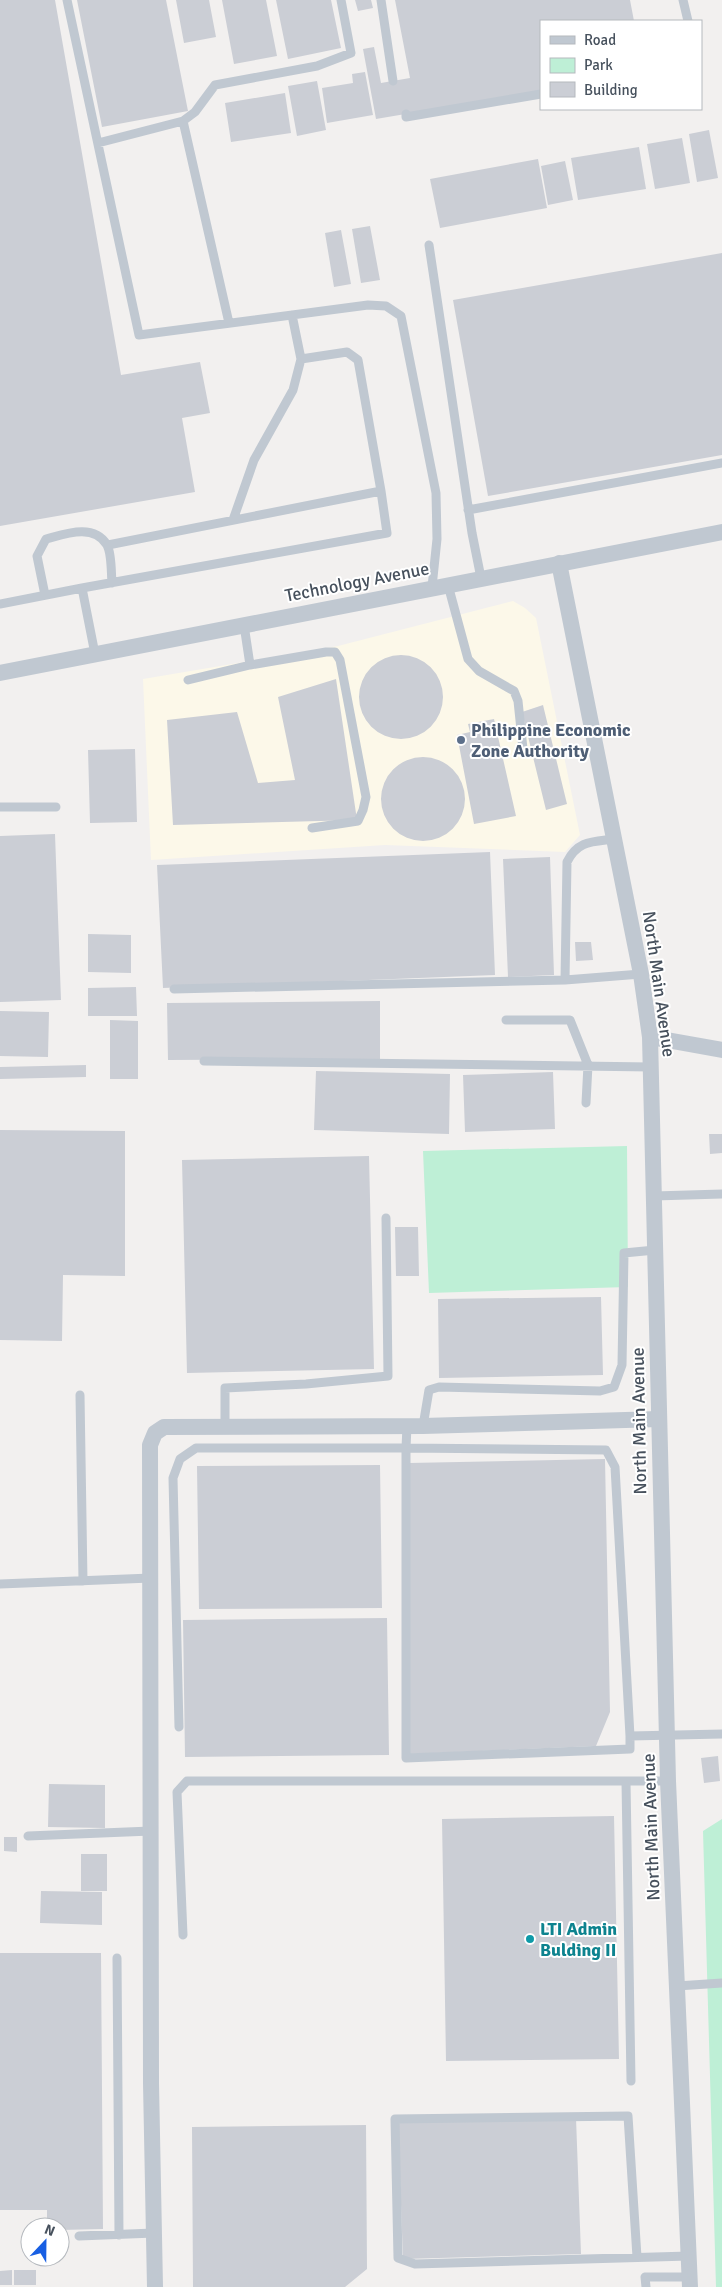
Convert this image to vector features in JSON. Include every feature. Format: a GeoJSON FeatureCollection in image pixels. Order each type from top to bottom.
{"type":"FeatureCollection","features":[{"type":"Feature","properties":{"kind":"street","name":"Technology Avenue"},"geometry":{"type":"LineString","coordinates":[[0,673],[722,532]]}},
{"type":"Feature","properties":{"kind":"street","name":"North Main Avenue"},"geometry":{"type":"LineString","coordinates":[[559,563],[641,974],[650,1037],[668,1781],[690,2282]]}},
{"type":"Feature","properties":{"kind":"street"},"geometry":{"type":"LineString","coordinates":[[650,1037],[722,1050]]}},
{"type":"Feature","properties":{"kind":"street"},"geometry":{"type":"LineString","coordinates":[[155,2287],[151,2083],[150,1445],[155,1433],[164,1427],[415,1426],[659,1419]]}},
{"type":"Feature","properties":{"kind":"lane"},"geometry":{"type":"LineString","coordinates":[[67,0],[139,335],[368,305],[386,306],[401,316],[436,493],[440,586],[468,659],[479,671],[514,692],[518,701],[522,749]]}},
{"type":"Feature","properties":{"kind":"lane"},"geometry":{"type":"LineString","coordinates":[[98,143],[183,121],[195,112],[215,85],[317,66],[351,54],[341,0]]}},
{"type":"Feature","properties":{"kind":"lane"},"geometry":{"type":"LineString","coordinates":[[381,0],[393,81]]}},
{"type":"Feature","properties":{"kind":"lane"},"geometry":{"type":"LineString","coordinates":[[683,0],[688,20]]}},
{"type":"Feature","properties":{"kind":"lane"},"geometry":{"type":"LineString","coordinates":[[406,114],[406,117],[540,94]]}},
{"type":"Feature","properties":{"kind":"lane"},"geometry":{"type":"LineString","coordinates":[[183,121],[229,323]]}},
{"type":"Feature","properties":{"kind":"lane"},"geometry":{"type":"LineString","coordinates":[[429,245],[468,510],[481,578]]}},
{"type":"Feature","properties":{"kind":"lane"},"geometry":{"type":"LineString","coordinates":[[232,520],[254,460],[293,390],[301,358],[292,315]]}},
{"type":"Feature","properties":{"kind":"lane"},"geometry":{"type":"LineString","coordinates":[[0,604],[387,533],[382,491],[358,360],[347,352],[301,358]]}},
{"type":"Feature","properties":{"kind":"lane"},"geometry":{"type":"LineString","coordinates":[[468,510],[722,464]]}},
{"type":"Feature","properties":{"kind":"lane"},"geometry":{"type":"LineString","coordinates":[[108,545],[382,491]]}},
{"type":"Feature","properties":{"kind":"lane"},"geometry":{"type":"LineString","coordinates":[[45,595],[37,556],[46,539],[77,531],[97,535],[108,545],[112,584]]}},
{"type":"Feature","properties":{"kind":"lane"},"geometry":{"type":"LineString","coordinates":[[82,588],[96,654]]}},
{"type":"Feature","properties":{"kind":"lane"},"geometry":{"type":"LineString","coordinates":[[244,625],[250,665]]}},
{"type":"Feature","properties":{"kind":"lane"},"geometry":{"type":"LineString","coordinates":[[188,680],[250,665],[335,652],[340,660],[366,797],[358,821],[312,828]]}},
{"type":"Feature","properties":{"kind":"lane"},"geometry":{"type":"LineString","coordinates":[[0,807],[56,807]]}},
{"type":"Feature","properties":{"kind":"lane"},"geometry":{"type":"LineString","coordinates":[[565,980],[567,862],[573,850],[587,843],[615,839]]}},
{"type":"Feature","properties":{"kind":"lane"},"geometry":{"type":"LineString","coordinates":[[174,989],[565,980],[641,974]]}},
{"type":"Feature","properties":{"kind":"lane"},"geometry":{"type":"LineString","coordinates":[[506,1020],[570,1020],[588,1065],[586,1103]]}},
{"type":"Feature","properties":{"kind":"lane"},"geometry":{"type":"LineString","coordinates":[[204,1061],[651,1067]]}},
{"type":"Feature","properties":{"kind":"lane"},"geometry":{"type":"LineString","coordinates":[[654,1196],[722,1194]]}},
{"type":"Feature","properties":{"kind":"lane"},"geometry":{"type":"LineString","coordinates":[[225,1428],[225,1388],[306,1384],[388,1376],[386,1218]]}},
{"type":"Feature","properties":{"kind":"lane"},"geometry":{"type":"LineString","coordinates":[[179,1727],[173,1478],[180,1459],[196,1448],[406,1448],[606,1450],[615,1467],[630,1749],[406,1758],[406,1448],[428,1390],[439,1387],[600,1391],[614,1387],[622,1365],[624,1252],[655,1250]]}},
{"type":"Feature","properties":{"kind":"lane"},"geometry":{"type":"LineString","coordinates":[[80,1395],[83,1581]]}},
{"type":"Feature","properties":{"kind":"lane"},"geometry":{"type":"LineString","coordinates":[[0,1584],[151,1578]]}},
{"type":"Feature","properties":{"kind":"lane"},"geometry":{"type":"LineString","coordinates":[[630,1736],[667,1737],[722,1734]]}},
{"type":"Feature","properties":{"kind":"lane"},"geometry":{"type":"LineString","coordinates":[[183,1936],[177,1792],[187,1781],[668,1781]]}},
{"type":"Feature","properties":{"kind":"lane"},"geometry":{"type":"LineString","coordinates":[[626,1782],[631,2080]]}},
{"type":"Feature","properties":{"kind":"lane"},"geometry":{"type":"LineString","coordinates":[[28,1836],[151,1831]]}},
{"type":"Feature","properties":{"kind":"lane"},"geometry":{"type":"LineString","coordinates":[[117,1958],[119,2235]]}},
{"type":"Feature","properties":{"kind":"lane"},"geometry":{"type":"LineString","coordinates":[[678,1986],[722,1984]]}},
{"type":"Feature","properties":{"kind":"lane"},"geometry":{"type":"LineString","coordinates":[[637,2257],[628,2116],[395,2119],[398,2258],[415,2264],[689,2256]]}},
{"type":"Feature","properties":{"kind":"lane"},"geometry":{"type":"LineString","coordinates":[[79,2236],[154,2233]]}},
{"type":"Feature","properties":{"kind":"lane"},"geometry":{"type":"LineString","coordinates":[[646,2287],[645,2277],[690,2282]]}},
{"type":"Feature","properties":{"kind":"shaded area"},"geometry":{"type":"Polygon","coordinates":[[[513,601],[525,608],[536,618],[580,835],[565,852],[385,845],[151,860],[143,679],[338,646],[513,601]]]}},
{"type":"Feature","properties":{"kind":"green space"},"geometry":{"type":"Polygon","coordinates":[[[627,1146],[628,1287],[429,1293],[423,1151],[627,1146]]]}},
{"type":"Feature","properties":{"kind":"green space"},"geometry":{"type":"Polygon","coordinates":[[[722,1819],[722,2287],[716,2287],[703,1831],[722,1819]]]}},
{"type":"Feature","properties":{"kind":"building"},"geometry":{"type":"Polygon","coordinates":[[[0,0],[55,0],[121,375],[200,362],[210,413],[182,418],[195,492],[0,526],[0,0]]]}},
{"type":"Feature","properties":{"kind":"building"},"geometry":{"type":"Polygon","coordinates":[[[77,0],[166,0],[188,111],[102,127],[77,0]]]}},
{"type":"Feature","properties":{"kind":"building"},"geometry":{"type":"Polygon","coordinates":[[[176,0],[209,0],[216,37],[184,43],[176,0]]]}},
{"type":"Feature","properties":{"kind":"building"},"geometry":{"type":"Polygon","coordinates":[[[222,0],[266,0],[277,56],[234,64],[222,0]]]}},
{"type":"Feature","properties":{"kind":"building"},"geometry":{"type":"Polygon","coordinates":[[[276,0],[331,0],[341,48],[288,59],[276,0]]]}},
{"type":"Feature","properties":{"kind":"building"},"geometry":{"type":"Polygon","coordinates":[[[355,0],[371,0],[373,8],[358,11],[355,0]]]}},
{"type":"Feature","properties":{"kind":"building"},"geometry":{"type":"Polygon","coordinates":[[[395,0],[630,0],[634,20],[540,20],[540,91],[376,119],[363,49],[374,47],[381,83],[410,78],[395,0]]]}},
{"type":"Feature","properties":{"kind":"building"},"geometry":{"type":"Polygon","coordinates":[[[365,72],[373,115],[327,123],[322,88],[353,83],[352,74],[365,72]]]}},
{"type":"Feature","properties":{"kind":"building"},"geometry":{"type":"Polygon","coordinates":[[[317,81],[326,130],[297,136],[288,86],[317,81]]]}},
{"type":"Feature","properties":{"kind":"building"},"geometry":{"type":"Polygon","coordinates":[[[285,93],[291,133],[231,142],[225,103],[285,93]]]}},
{"type":"Feature","properties":{"kind":"building"},"geometry":{"type":"Polygon","coordinates":[[[709,130],[718,178],[697,182],[689,134],[709,130]]]}},
{"type":"Feature","properties":{"kind":"building"},"geometry":{"type":"Polygon","coordinates":[[[682,138],[690,183],[655,189],[647,144],[682,138]]]}},
{"type":"Feature","properties":{"kind":"building"},"geometry":{"type":"Polygon","coordinates":[[[639,147],[646,189],[578,200],[571,158],[639,147]]]}},
{"type":"Feature","properties":{"kind":"building"},"geometry":{"type":"Polygon","coordinates":[[[538,159],[547,208],[440,228],[430,179],[538,159]]]}},
{"type":"Feature","properties":{"kind":"building"},"geometry":{"type":"Polygon","coordinates":[[[565,161],[573,200],[548,205],[541,166],[565,161]]]}},
{"type":"Feature","properties":{"kind":"building"},"geometry":{"type":"Polygon","coordinates":[[[370,226],[380,280],[361,283],[352,229],[370,226]]]}},
{"type":"Feature","properties":{"kind":"building"},"geometry":{"type":"Polygon","coordinates":[[[341,230],[351,284],[334,287],[325,233],[341,230]]]}},
{"type":"Feature","properties":{"kind":"building"},"geometry":{"type":"Polygon","coordinates":[[[722,253],[722,455],[488,496],[453,300],[722,253]]]}},
{"type":"Feature","properties":{"kind":"building"},"geometry":{"type":"Polygon","coordinates":[[[401,655],[417,658],[431,667],[440,681],[443,697],[440,713],[431,727],[417,736],[401,739],[385,736],[371,727],[362,713],[359,697],[362,681],[371,667],[385,658],[401,655]]]}},
{"type":"Feature","properties":{"kind":"building"},"geometry":{"type":"Polygon","coordinates":[[[336,679],[357,820],[173,825],[167,720],[237,712],[258,783],[295,780],[278,697],[336,679]]]}},
{"type":"Feature","properties":{"kind":"building"},"geometry":{"type":"Polygon","coordinates":[[[543,705],[567,804],[546,810],[522,712],[543,705]]]}},
{"type":"Feature","properties":{"kind":"building"},"geometry":{"type":"Polygon","coordinates":[[[494,719],[516,816],[474,824],[457,735],[470,732],[468,724],[494,719]]]}},
{"type":"Feature","properties":{"kind":"building"},"geometry":{"type":"Polygon","coordinates":[[[135,749],[137,822],[90,823],[88,750],[135,749]]]}},
{"type":"Feature","properties":{"kind":"building"},"geometry":{"type":"Polygon","coordinates":[[[423,757],[439,760],[453,769],[462,783],[465,799],[462,815],[453,829],[439,838],[423,841],[407,838],[393,829],[384,815],[381,799],[384,783],[393,769],[407,760],[423,757]]]}},
{"type":"Feature","properties":{"kind":"building"},"geometry":{"type":"Polygon","coordinates":[[[55,834],[61,1000],[0,1002],[0,836],[55,834]]]}},
{"type":"Feature","properties":{"kind":"building"},"geometry":{"type":"Polygon","coordinates":[[[490,852],[495,975],[163,988],[157,865],[490,852]]]}},
{"type":"Feature","properties":{"kind":"building"},"geometry":{"type":"Polygon","coordinates":[[[550,857],[554,975],[508,977],[503,859],[550,857]]]}},
{"type":"Feature","properties":{"kind":"building"},"geometry":{"type":"Polygon","coordinates":[[[88,934],[131,935],[131,973],[88,972],[88,934]]]}},
{"type":"Feature","properties":{"kind":"building"},"geometry":{"type":"Polygon","coordinates":[[[575,942],[591,942],[593,960],[576,961],[575,942]]]}},
{"type":"Feature","properties":{"kind":"building"},"geometry":{"type":"Polygon","coordinates":[[[136,987],[137,1016],[88,1016],[88,988],[136,987]]]}},
{"type":"Feature","properties":{"kind":"building"},"geometry":{"type":"Polygon","coordinates":[[[380,1001],[380,1059],[168,1060],[167,1003],[380,1001]]]}},
{"type":"Feature","properties":{"kind":"building"},"geometry":{"type":"Polygon","coordinates":[[[0,1011],[49,1012],[48,1057],[0,1056],[0,1011]]]}},
{"type":"Feature","properties":{"kind":"building"},"geometry":{"type":"Polygon","coordinates":[[[110,1020],[138,1021],[138,1079],[110,1079],[110,1020]]]}},
{"type":"Feature","properties":{"kind":"building"},"geometry":{"type":"Polygon","coordinates":[[[86,1065],[86,1077],[0,1079],[0,1067],[86,1065]]]}},
{"type":"Feature","properties":{"kind":"building"},"geometry":{"type":"Polygon","coordinates":[[[316,1071],[450,1074],[449,1134],[314,1130],[316,1071]]]}},
{"type":"Feature","properties":{"kind":"building"},"geometry":{"type":"Polygon","coordinates":[[[553,1072],[555,1129],[465,1132],[463,1075],[553,1072]]]}},
{"type":"Feature","properties":{"kind":"building"},"geometry":{"type":"Polygon","coordinates":[[[0,1130],[125,1131],[125,1276],[63,1275],[62,1341],[0,1340],[0,1130]]]}},
{"type":"Feature","properties":{"kind":"building"},"geometry":{"type":"Polygon","coordinates":[[[709,1134],[722,1134],[722,1153],[710,1154],[709,1134]]]}},
{"type":"Feature","properties":{"kind":"building"},"geometry":{"type":"Polygon","coordinates":[[[369,1156],[374,1369],[187,1373],[182,1160],[369,1156]]]}},
{"type":"Feature","properties":{"kind":"building"},"geometry":{"type":"Polygon","coordinates":[[[395,1227],[418,1227],[419,1276],[396,1276],[395,1227]]]}},
{"type":"Feature","properties":{"kind":"building"},"geometry":{"type":"Polygon","coordinates":[[[601,1297],[603,1375],[439,1378],[438,1299],[601,1297]]]}},
{"type":"Feature","properties":{"kind":"building"},"geometry":{"type":"Polygon","coordinates":[[[605,1459],[610,1712],[596,1746],[410,1754],[409,1463],[605,1459]]]}},
{"type":"Feature","properties":{"kind":"building"},"geometry":{"type":"Polygon","coordinates":[[[380,1465],[382,1608],[199,1609],[197,1466],[380,1465]]]}},
{"type":"Feature","properties":{"kind":"building"},"geometry":{"type":"Polygon","coordinates":[[[387,1618],[389,1755],[185,1757],[183,1620],[387,1618]]]}},
{"type":"Feature","properties":{"kind":"building"},"geometry":{"type":"Polygon","coordinates":[[[718,1756],[720,1781],[704,1783],[701,1758],[718,1756]]]}},
{"type":"Feature","properties":{"kind":"building"},"geometry":{"type":"Polygon","coordinates":[[[49,1784],[105,1785],[105,1828],[48,1827],[49,1784]]]}},
{"type":"Feature","properties":{"kind":"building","name":"LTI Admin Bulding II"},"geometry":{"type":"Polygon","coordinates":[[[614,1816],[619,2059],[446,2061],[442,1819],[614,1816]]]}},
{"type":"Feature","properties":{"kind":"building"},"geometry":{"type":"Polygon","coordinates":[[[4,1837],[17,1837],[17,1852],[4,1851],[4,1837]]]}},
{"type":"Feature","properties":{"kind":"building"},"geometry":{"type":"Polygon","coordinates":[[[81,1854],[107,1854],[107,1891],[81,1891],[81,1854]]]}},
{"type":"Feature","properties":{"kind":"building"},"geometry":{"type":"Polygon","coordinates":[[[41,1891],[102,1892],[102,1925],[40,1923],[41,1891]]]}},
{"type":"Feature","properties":{"kind":"building"},"geometry":{"type":"Polygon","coordinates":[[[0,1953],[101,1953],[103,2229],[70,2230],[70,2217],[47,2217],[47,2210],[0,2210],[0,1953]]]}},
{"type":"Feature","properties":{"kind":"building"},"geometry":{"type":"Polygon","coordinates":[[[576,2118],[581,2254],[403,2259],[398,2123],[576,2118]]]}},
{"type":"Feature","properties":{"kind":"building"},"geometry":{"type":"Polygon","coordinates":[[[366,2125],[367,2269],[345,2287],[193,2287],[192,2127],[366,2125]]]}},
{"type":"Feature","properties":{"kind":"building"},"geometry":{"type":"Polygon","coordinates":[[[12,2270],[12,2285],[0,2285],[0,2271],[12,2270]]]}},
{"type":"Feature","properties":{"kind":"building"},"geometry":{"type":"Polygon","coordinates":[[[14,2270],[36,2270],[36,2285],[14,2285],[14,2270]]]}},
{"type":"Feature","properties":{"kind":"place","name":"Philippine Economic Zone Authority"},"geometry":{"type":"Point","coordinates":[461,740]}},
{"type":"Feature","properties":{"kind":"place","name":"LTI Admin Bulding II"},"geometry":{"type":"Point","coordinates":[530,1939]}}]}
